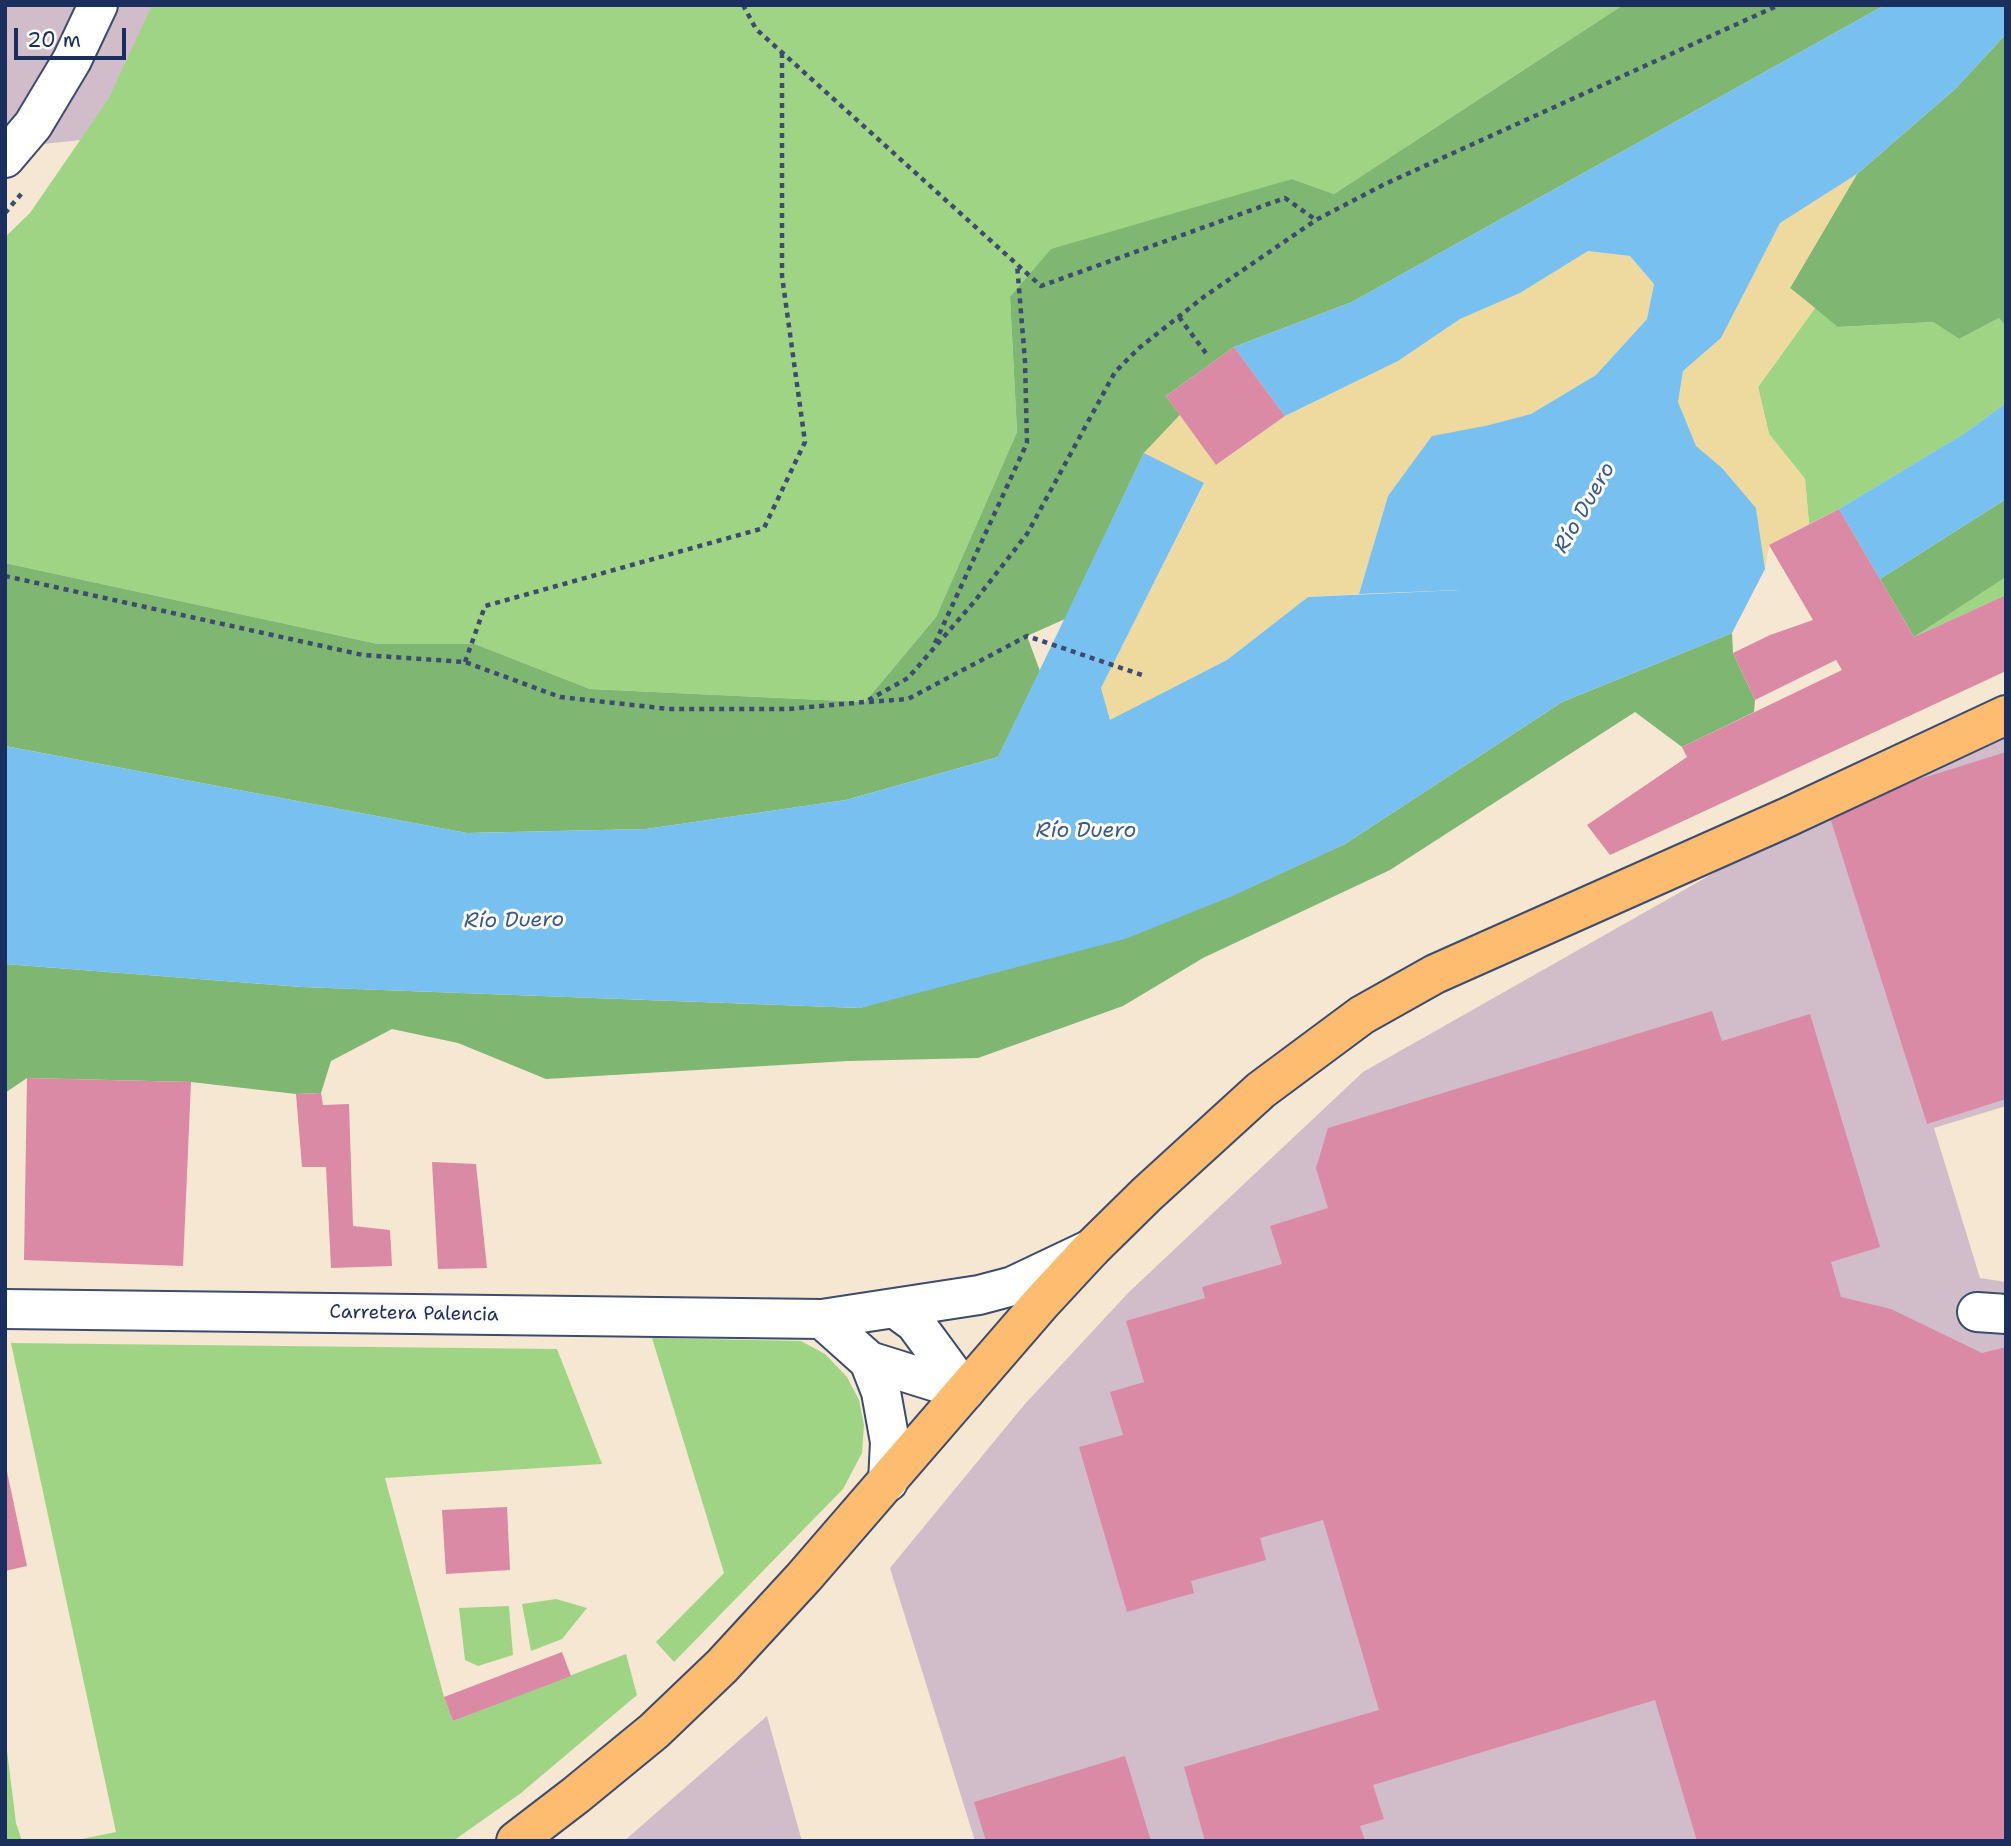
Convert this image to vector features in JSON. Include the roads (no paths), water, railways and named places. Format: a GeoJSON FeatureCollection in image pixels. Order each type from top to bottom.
{"type":"FeatureCollection","features":[{"type":"Feature","properties":{"kind":"main road"},"geometry":{"type":"LineString","coordinates":[[516,1841],[653,1731],[722,1666],[888,1482],[1091,1249],[1261,1090],[1363,1014],[1435,974],[1790,817],[2006,715]]}},
{"type":"Feature","properties":{"kind":"street"},"geometry":{"type":"LineString","coordinates":[[5,158],[33,125],[66,71],[98,5]]}},
{"type":"Feature","properties":{"kind":"street","name":"Carretera Palencia"},"geometry":{"type":"LineString","coordinates":[[5,1309],[822,1319],[979,1295],[1013,1286],[1091,1249]]}},
{"type":"Feature","properties":{"kind":"street"},"geometry":{"type":"LineString","coordinates":[[896,1309],[915,1324],[965,1391]]}},
{"type":"Feature","properties":{"kind":"street"},"geometry":{"type":"LineString","coordinates":[[822,1319],[869,1361],[965,1391]]}},
{"type":"Feature","properties":{"kind":"street"},"geometry":{"type":"LineString","coordinates":[[869,1361],[881,1392],[890,1442],[888,1482]]}},
{"type":"Feature","properties":{"kind":"water","name":"Río Duero"},"geometry":{"type":"Polygon","coordinates":[[[1885,5],[2006,5],[2006,34],[1955,89],[1857,174],[1780,223],[1721,338],[1683,371],[1678,402],[1696,446],[1722,468],[1756,508],[1765,569],[1732,633],[1562,702],[1345,844],[1230,897],[1125,939],[860,1008],[302,987],[5,964],[5,746],[467,833],[646,829],[846,800],[998,757],[1144,453],[1204,483],[1101,688],[1110,720],[1227,660],[1308,597],[1460,590],[1359,594],[1388,496],[1432,436],[1531,414],[1596,375],[1647,319],[1654,284],[1630,256],[1588,251],[1520,293],[1460,319],[1398,361],[1285,416],[1234,347],[1352,302],[1885,5]]]}},
{"type":"Feature","properties":{"kind":"water"},"geometry":{"type":"Polygon","coordinates":[[[2006,403],[2006,499],[1880,579],[1839,509],[1965,433],[2006,403]]]}}]}
